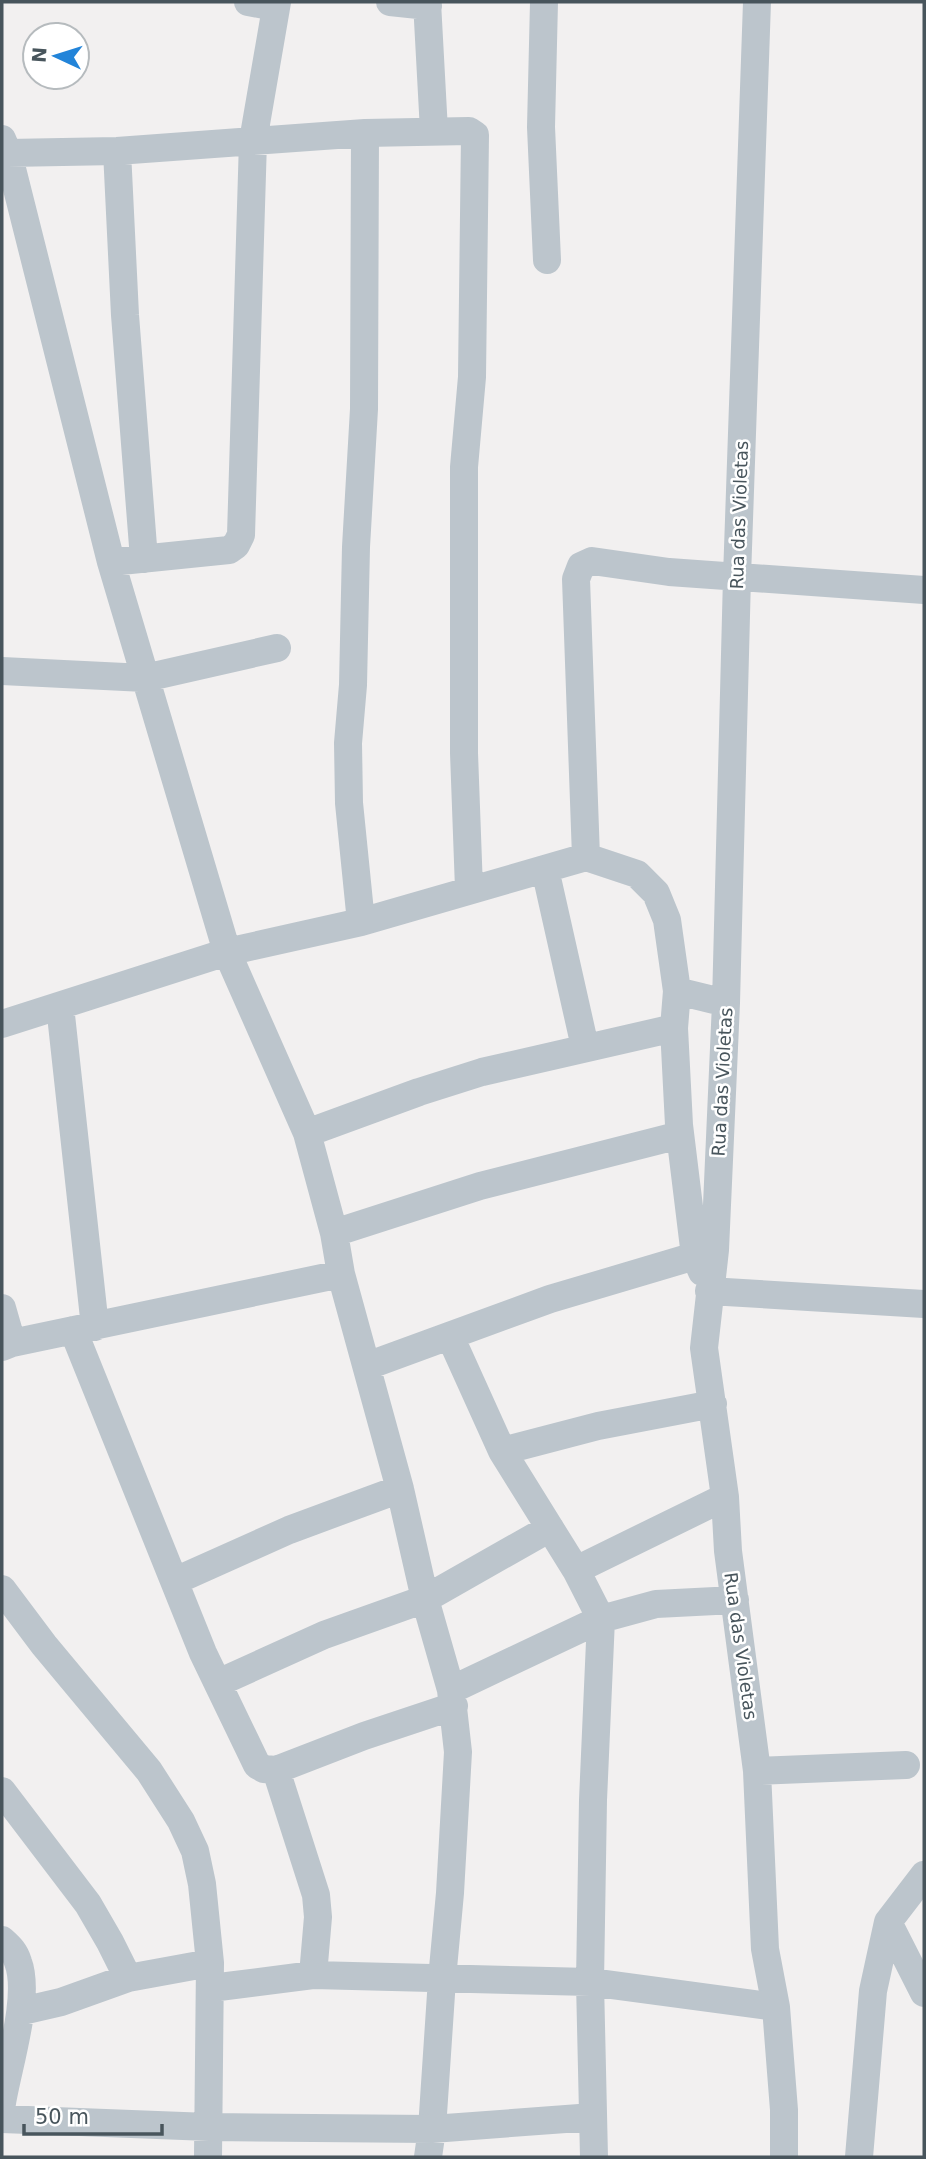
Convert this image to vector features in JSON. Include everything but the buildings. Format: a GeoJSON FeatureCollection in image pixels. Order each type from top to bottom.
{"type":"FeatureCollection","features":[{"type":"Feature","properties":{"kind":"street"},"geometry":{"type":"LineString","coordinates":[[111,562],[229,550],[241,536],[253,141],[276,4],[248,2]]}},
{"type":"Feature","properties":{"kind":"street"},"geometry":{"type":"LineString","coordinates":[[390,2],[427,4],[434,131]]}},
{"type":"Feature","properties":{"kind":"street"},"geometry":{"type":"LineString","coordinates":[[544,2],[541,127],[547,260]]}},
{"type":"Feature","properties":{"kind":"street","name":"Rua das Violetas"},"geometry":{"type":"LineString","coordinates":[[705,1253],[721,1104],[726,1003],[737,577],[757,2]]}},
{"type":"Feature","properties":{"kind":"street"},"geometry":{"type":"LineString","coordinates":[[428,2157],[450,1893],[458,1752],[453,1698],[425,1599],[400,1489],[341,1274],[334,1233],[307,1133],[227,952],[111,562],[5,146],[117,151],[365,132],[470,131],[475,135],[472,377],[464,467],[464,741],[469,889]]}},
{"type":"Feature","properties":{"kind":"street"},"geometry":{"type":"LineString","coordinates":[[360,922],[349,803],[348,743],[353,685],[356,547],[364,409],[365,132]]}},
{"type":"Feature","properties":{"kind":"street"},"geometry":{"type":"LineString","coordinates":[[117,151],[125,315],[144,559]]}},
{"type":"Feature","properties":{"kind":"street"},"geometry":{"type":"LineString","coordinates":[[586,857],[576,579],[581,566],[592,561],[669,572],[924,590]]}},
{"type":"Feature","properties":{"kind":"street"},"geometry":{"type":"LineString","coordinates":[[2,671],[145,678],[277,648]]}},
{"type":"Feature","properties":{"kind":"street"},"geometry":{"type":"LineString","coordinates":[[2,1024],[227,952],[360,922],[586,857],[638,874],[656,893],[667,920],[677,991],[674,1028],[680,1130],[705,1253],[709,1291],[924,1304]]}},
{"type":"Feature","properties":{"kind":"street"},"geometry":{"type":"LineString","coordinates":[[545,869],[585,1048]]}},
{"type":"Feature","properties":{"kind":"street"},"geometry":{"type":"LineString","coordinates":[[677,991],[726,1003]]}},
{"type":"Feature","properties":{"kind":"street"},"geometry":{"type":"LineString","coordinates":[[60,1006],[84,1328],[203,1653],[257,1765],[276,1770],[453,1698],[601,1619],[656,1604],[735,1600]]}},
{"type":"Feature","properties":{"kind":"street"},"geometry":{"type":"LineString","coordinates":[[307,1133],[482,1072],[674,1028]]}},
{"type":"Feature","properties":{"kind":"street"},"geometry":{"type":"LineString","coordinates":[[334,1233],[492,1183],[680,1130],[721,1104]]}},
{"type":"Feature","properties":{"kind":"street"},"geometry":{"type":"LineString","coordinates":[[367,1366],[550,1299],[705,1253]]}},
{"type":"Feature","properties":{"kind":"street"},"geometry":{"type":"LineString","coordinates":[[2,1308],[7,1345],[341,1274]]}},
{"type":"Feature","properties":{"kind":"street","name":"Rua das Violetas"},"geometry":{"type":"LineString","coordinates":[[709,1291],[704,1348],[725,1497],[728,1552],[757,1771],[765,1949],[776,2007],[784,2110],[784,2157]]}},
{"type":"Feature","properties":{"kind":"street"},"geometry":{"type":"LineString","coordinates":[[450,1336],[502,1451],[576,1570],[601,1619],[593,1800],[590,1982],[594,2157]]}},
{"type":"Feature","properties":{"kind":"street"},"geometry":{"type":"LineString","coordinates":[[502,1451],[598,1426],[713,1404]]}},
{"type":"Feature","properties":{"kind":"street"},"geometry":{"type":"LineString","coordinates":[[175,1581],[289,1530],[400,1489]]}},
{"type":"Feature","properties":{"kind":"street"},"geometry":{"type":"LineString","coordinates":[[576,1570],[725,1497]]}},
{"type":"Feature","properties":{"kind":"street"},"geometry":{"type":"LineString","coordinates":[[218,1683],[324,1635],[425,1599],[550,1528]]}},
{"type":"Feature","properties":{"kind":"street"},"geometry":{"type":"LineString","coordinates":[[2,1589],[44,1645],[149,1771],[181,1821],[195,1851],[202,1884],[210,1975],[208,2157]]}},
{"type":"Feature","properties":{"kind":"street"},"geometry":{"type":"LineString","coordinates":[[757,1771],[906,1765]]}},
{"type":"Feature","properties":{"kind":"street"},"geometry":{"type":"LineString","coordinates":[[276,1770],[316,1895],[318,1917],[313,1975]]}},
{"type":"Feature","properties":{"kind":"street"},"geometry":{"type":"LineString","coordinates":[[2,1791],[88,1904],[128,1978]]}},
{"type":"Feature","properties":{"kind":"street"},"geometry":{"type":"LineString","coordinates":[[859,2157],[873,1991],[888,1922],[924,1875]]}},
{"type":"Feature","properties":{"kind":"street"},"geometry":{"type":"LineString","coordinates":[[888,1922],[924,1993]]}},
{"type":"Feature","properties":{"kind":"street"},"geometry":{"type":"LineString","coordinates":[[2,1940],[12,1949],[20,1964],[22,2011],[5,2065],[2,2103]]}},
{"type":"Feature","properties":{"kind":"street"},"geometry":{"type":"LineString","coordinates":[[22,2011],[61,2002],[128,1978],[210,1975],[590,1982],[776,2007]]}},
{"type":"Feature","properties":{"kind":"street"},"geometry":{"type":"LineString","coordinates":[[2,2119],[209,2127],[432,2129],[593,2118]]}}]}
